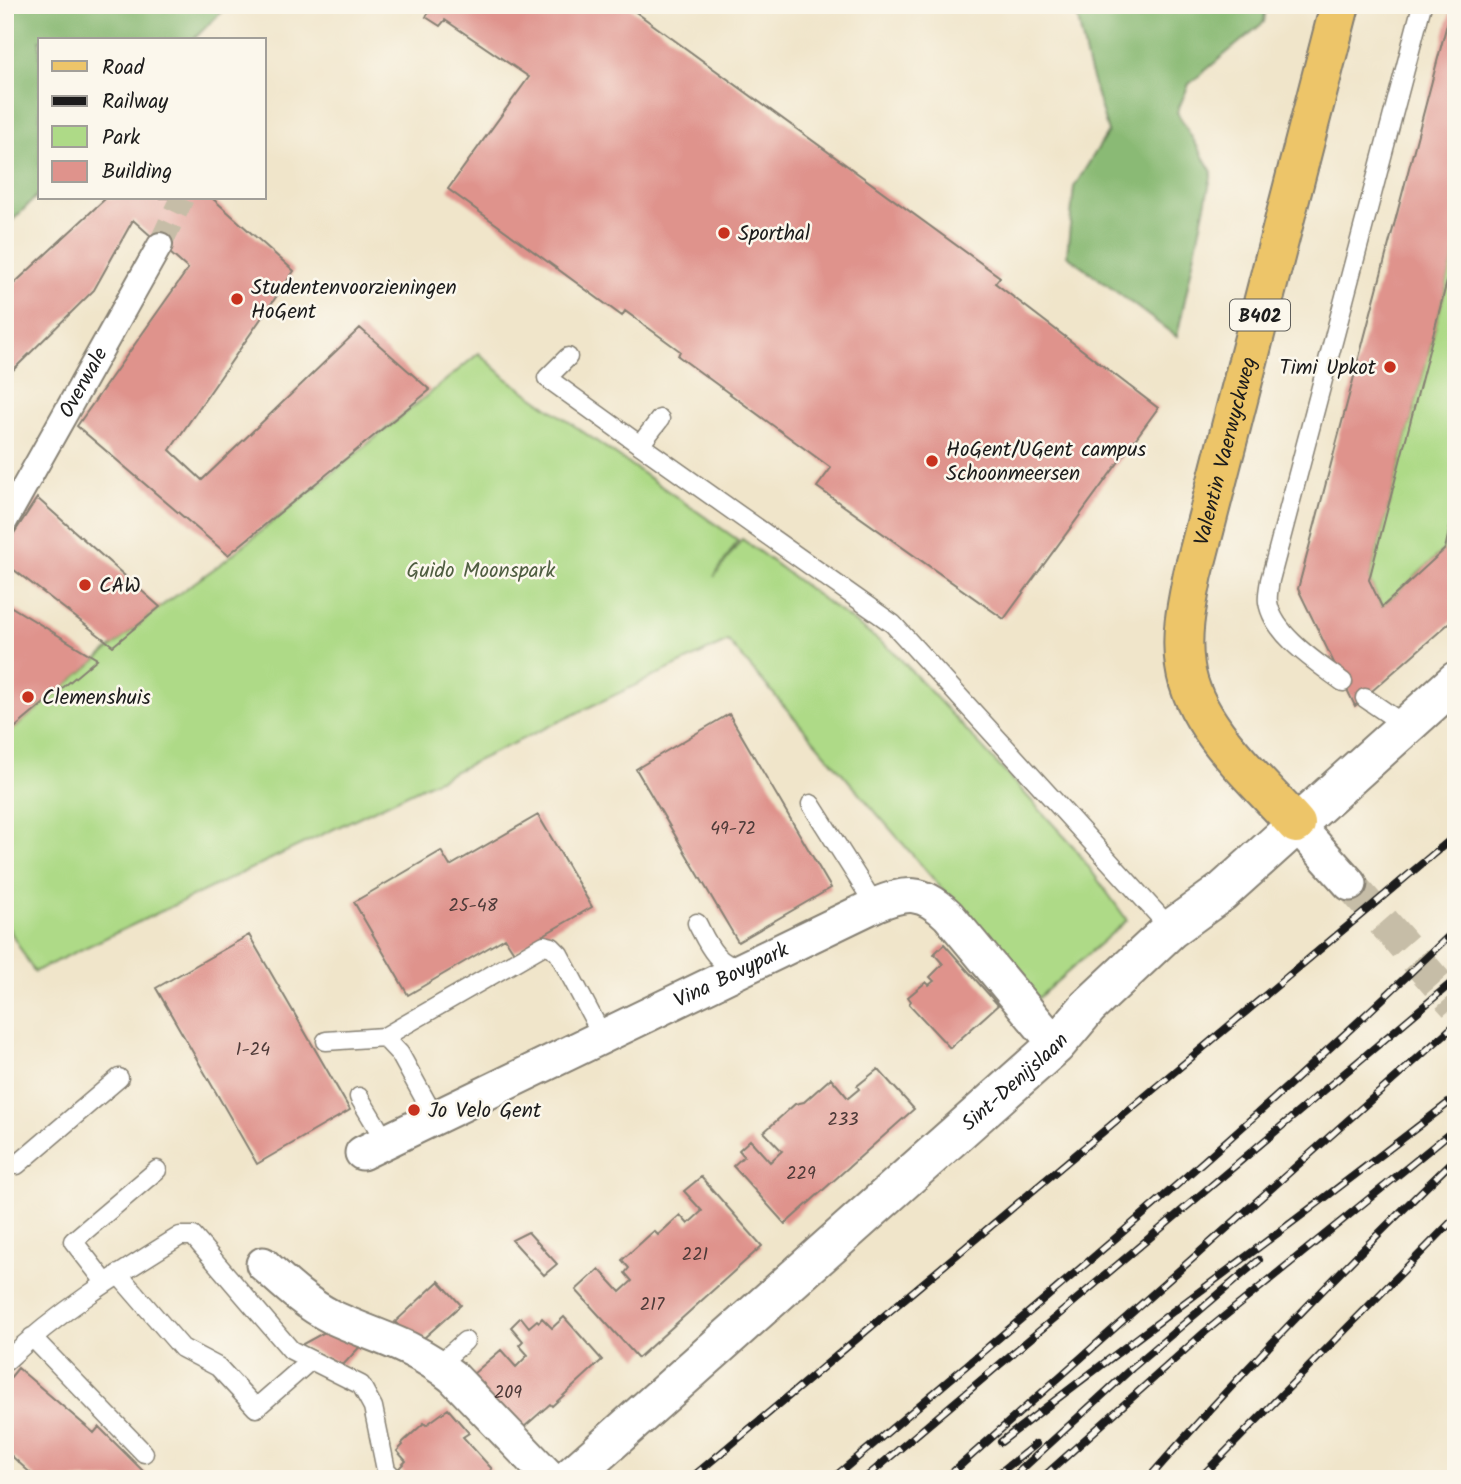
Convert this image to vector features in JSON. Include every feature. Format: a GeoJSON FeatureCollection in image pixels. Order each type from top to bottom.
{"type":"FeatureCollection","features":[{"type":"Feature","properties":{"kind":"main road","name":"Valentin Vaerwyckweg"},"geometry":{"type":"LineString","coordinates":[[1296,824],[1220,738],[1197,704],[1185,667],[1183,625],[1193,574],[1340,5]]}},
{"type":"Feature","properties":{"kind":"street","name":"Overwale"},"geometry":{"type":"LineString","coordinates":[[5,521],[160,245]]}},
{"type":"Feature","properties":{"kind":"street","name":"Sint-Denijslaan"},"geometry":{"type":"LineString","coordinates":[[569,1479],[1056,1045],[1088,1007],[1171,929],[1222,892],[1456,681]]}},
{"type":"Feature","properties":{"kind":"street"},"geometry":{"type":"LineString","coordinates":[[1296,824],[1350,884]]}},
{"type":"Feature","properties":{"kind":"street","name":"Vina Bovypark"},"geometry":{"type":"LineString","coordinates":[[374,1148],[875,905],[902,895],[929,900],[940,907],[1056,1045]]}},
{"type":"Feature","properties":{"kind":"street"},"geometry":{"type":"LineString","coordinates":[[263,1265],[312,1305],[333,1317],[405,1345],[439,1365],[551,1479]]}},
{"type":"Feature","properties":{"kind":"lane"},"geometry":{"type":"LineString","coordinates":[[1343,682],[1287,637],[1272,617],[1268,600],[1270,580],[1422,5]]}},
{"type":"Feature","properties":{"kind":"lane"},"geometry":{"type":"LineString","coordinates":[[568,357],[547,378],[893,624],[1171,929]]}},
{"type":"Feature","properties":{"kind":"lane"},"geometry":{"type":"LineString","coordinates":[[640,445],[660,419]]}},
{"type":"Feature","properties":{"kind":"lane"},"geometry":{"type":"LineString","coordinates":[[1365,698],[1406,726]]}},
{"type":"Feature","properties":{"kind":"lane"},"geometry":{"type":"LineString","coordinates":[[811,804],[875,905]]}},
{"type":"Feature","properties":{"kind":"lane"},"geometry":{"type":"LineString","coordinates":[[697,922],[715,954],[726,965],[737,968],[751,965]]}},
{"type":"Feature","properties":{"kind":"lane"},"geometry":{"type":"LineString","coordinates":[[326,1041],[384,1037],[544,945],[552,947],[559,954],[603,1037]]}},
{"type":"Feature","properties":{"kind":"lane"},"geometry":{"type":"LineString","coordinates":[[384,1037],[400,1054],[435,1118]]}},
{"type":"Feature","properties":{"kind":"lane"},"geometry":{"type":"LineString","coordinates":[[5,1163],[17,1165],[119,1078]]}},
{"type":"Feature","properties":{"kind":"lane"},"geometry":{"type":"LineString","coordinates":[[359,1097],[374,1148]]}},
{"type":"Feature","properties":{"kind":"lane"},"geometry":{"type":"LineString","coordinates":[[157,1170],[73,1241],[182,1348],[218,1367],[256,1408],[311,1360]]}},
{"type":"Feature","properties":{"kind":"lane"},"geometry":{"type":"LineString","coordinates":[[5,1362],[32,1337],[111,1278],[180,1236],[193,1236],[291,1350],[361,1385],[373,1407],[386,1470],[396,1479]]}},
{"type":"Feature","properties":{"kind":"lane"},"geometry":{"type":"LineString","coordinates":[[32,1337],[144,1453]]}},
{"type":"Feature","properties":{"kind":"lane"},"geometry":{"type":"LineString","coordinates":[[439,1365],[465,1341]]}},
{"type":"Feature","properties":{"kind":"green space"},"geometry":{"type":"Polygon","coordinates":[[[5,5],[228,5],[195,38],[38,38],[38,195],[5,228],[5,5]]]}},
{"type":"Feature","properties":{"kind":"green space"},"geometry":{"type":"Polygon","coordinates":[[[1075,5],[1132,5],[1139,19],[1158,5],[1266,5],[1264,22],[1189,84],[1177,112],[1212,172],[1177,337],[1067,255],[1074,187],[1108,132],[1088,65],[1075,5]]]}},
{"type":"Feature","properties":{"kind":"green space"},"geometry":{"type":"Polygon","coordinates":[[[1456,247],[1456,494],[1445,549],[1382,607],[1369,580],[1456,247]]]}},
{"type":"Feature","properties":{"kind":"green space","name":"Guido Moonspark"},"geometry":{"type":"Polygon","coordinates":[[[479,353],[506,378],[738,540],[714,577],[742,539],[894,652],[1074,847],[1127,920],[1037,999],[728,641],[34,972],[5,922],[5,736],[160,607],[222,563],[479,353]]]}},
{"type":"Feature","properties":{"kind":"building","name":"Sporthal"},"geometry":{"type":"Polygon","coordinates":[[[427,5],[568,5],[577,12],[582,5],[626,5],[1000,277],[995,283],[1158,408],[1004,619],[817,487],[831,468],[678,356],[680,351],[625,311],[622,316],[448,189],[529,77],[445,20],[440,26],[426,17],[431,9],[427,5]]]}},
{"type":"Feature","properties":{"kind":"building","name":"Timi Upkot"},"geometry":{"type":"Polygon","coordinates":[[[1452,5],[1456,5],[1456,247],[1369,580],[1382,607],[1445,549],[1456,500],[1456,617],[1355,706],[1298,589],[1452,5]]]}},
{"type":"Feature","properties":{"kind":"building"},"geometry":{"type":"Polygon","coordinates":[[[104,200],[214,200],[294,271],[170,450],[202,480],[360,328],[430,390],[228,555],[77,426],[188,269],[133,220],[94,290],[9,374],[5,370],[5,292],[104,200]]]}},
{"type":"Feature","properties":{"kind":"building","name":"CAW"},"geometry":{"type":"Polygon","coordinates":[[[37,498],[160,607],[113,646],[5,563],[5,547],[37,498]]]}},
{"type":"Feature","properties":{"kind":"building","name":"Clemenshuis"},"geometry":{"type":"Polygon","coordinates":[[[5,603],[97,659],[5,736],[5,603]]]}},
{"type":"Feature","properties":{"kind":"building"},"geometry":{"type":"Polygon","coordinates":[[[729,714],[831,888],[738,942],[636,769],[729,714]]]}},
{"type":"Feature","properties":{"kind":"building"},"geometry":{"type":"Polygon","coordinates":[[[538,815],[592,907],[514,952],[505,938],[408,995],[354,902],[441,851],[450,866],[538,815]]]}},
{"type":"Feature","properties":{"kind":"building"},"geometry":{"type":"Polygon","coordinates":[[[249,935],[350,1110],[257,1164],[156,988],[249,935]]]}},
{"type":"Feature","properties":{"kind":"building"},"geometry":{"type":"Polygon","coordinates":[[[944,944],[998,1005],[950,1048],[909,1004],[911,1001],[908,997],[926,982],[929,985],[934,981],[930,977],[943,964],[934,954],[944,944]]]}},
{"type":"Feature","properties":{"kind":"building"},"geometry":{"type":"Polygon","coordinates":[[[878,1069],[914,1109],[785,1224],[733,1166],[744,1156],[739,1150],[750,1140],[770,1162],[782,1151],[764,1132],[795,1104],[804,1102],[831,1078],[848,1098],[859,1089],[857,1086],[878,1069]]]}},
{"type":"Feature","properties":{"kind":"building"},"geometry":{"type":"Polygon","coordinates":[[[701,1177],[762,1246],[638,1358],[576,1290],[599,1269],[620,1292],[632,1281],[625,1273],[629,1268],[622,1260],[654,1231],[658,1235],[680,1215],[688,1224],[702,1211],[684,1191],[701,1177]]]}},
{"type":"Feature","properties":{"kind":"building"},"geometry":{"type":"Polygon","coordinates":[[[528,1232],[557,1264],[544,1275],[512,1240],[528,1232]]]}},
{"type":"Feature","properties":{"kind":"building"},"geometry":{"type":"Polygon","coordinates":[[[439,1281],[461,1305],[416,1345],[395,1322],[439,1281]]]}},
{"type":"Feature","properties":{"kind":"building"},"geometry":{"type":"Polygon","coordinates":[[[521,1317],[529,1327],[542,1318],[552,1328],[564,1317],[602,1360],[552,1406],[550,1404],[515,1435],[466,1380],[501,1350],[516,1367],[528,1355],[519,1345],[523,1341],[511,1327],[521,1317]]]}},
{"type":"Feature","properties":{"kind":"building"},"geometry":{"type":"Polygon","coordinates":[[[334,1327],[367,1339],[343,1365],[301,1345],[334,1327]]]}},
{"type":"Feature","properties":{"kind":"building"},"geometry":{"type":"Polygon","coordinates":[[[18,1368],[94,1433],[99,1427],[151,1479],[37,1479],[5,1450],[5,1384],[18,1368]]]}},
{"type":"Feature","properties":{"kind":"building"},"geometry":{"type":"Polygon","coordinates":[[[448,1409],[469,1433],[463,1437],[492,1469],[481,1479],[409,1479],[399,1468],[406,1461],[397,1451],[424,1423],[426,1425],[448,1409]]]}},
{"type":"Feature","properties":{"kind":"tunnel"},"geometry":{"type":"LineString","coordinates":[[160,245],[181,200]]}},
{"type":"Feature","properties":{"kind":"tunnel"},"geometry":{"type":"LineString","coordinates":[[1350,884],[1456,1005]]}},
{"type":"Feature","properties":{"kind":"railway"},"geometry":{"type":"LineString","coordinates":[[690,1479],[1456,835]]}},
{"type":"Feature","properties":{"kind":"railway"},"geometry":{"type":"LineString","coordinates":[[832,1479],[1227,1141],[1456,929]]}},
{"type":"Feature","properties":{"kind":"railway"},"geometry":{"type":"LineString","coordinates":[[864,1479],[1456,979]]}},
{"type":"Feature","properties":{"kind":"railway"},"geometry":{"type":"LineString","coordinates":[[945,1479],[1456,1024]]}},
{"type":"Feature","properties":{"kind":"railway"},"geometry":{"type":"LineString","coordinates":[[1001,1442],[1456,1097]]}},
{"type":"Feature","properties":{"kind":"railway"},"geometry":{"type":"LineString","coordinates":[[1041,1479],[1205,1332],[1456,1128]]}},
{"type":"Feature","properties":{"kind":"railway"},"geometry":{"type":"LineString","coordinates":[[1148,1479],[1299,1315],[1456,1158]]}},
{"type":"Feature","properties":{"kind":"railway"},"geometry":{"type":"LineString","coordinates":[[1199,1479],[1456,1217]]}},
{"type":"Feature","properties":{"kind":"railway"},"geometry":{"type":"LineString","coordinates":[[1011,1479],[1132,1368],[1259,1260]]}},
{"type":"Feature","properties":{"kind":"railway"},"geometry":{"type":"LineString","coordinates":[[992,1479],[1036,1444]]}},
{"type":"Feature","properties":{"kind":"place","name":"Sporthal"},"geometry":{"type":"Point","coordinates":[724,233]}},
{"type":"Feature","properties":{"kind":"place","name":"Studentenvoorzieningen HoGent"},"geometry":{"type":"Point","coordinates":[237,299]}},
{"type":"Feature","properties":{"kind":"place","name":"Timi Upkot"},"geometry":{"type":"Point","coordinates":[1390,367]}},
{"type":"Feature","properties":{"kind":"place","name":"HoGent/UGent campus Schoonmeersen"},"geometry":{"type":"Point","coordinates":[932,461]}},
{"type":"Feature","properties":{"kind":"place","name":"CAW"},"geometry":{"type":"Point","coordinates":[85,585]}},
{"type":"Feature","properties":{"kind":"place","name":"Clemenshuis"},"geometry":{"type":"Point","coordinates":[28,697]}},
{"type":"Feature","properties":{"kind":"place","name":"Jo Velo Gent"},"geometry":{"type":"Point","coordinates":[414,1110]}}]}
